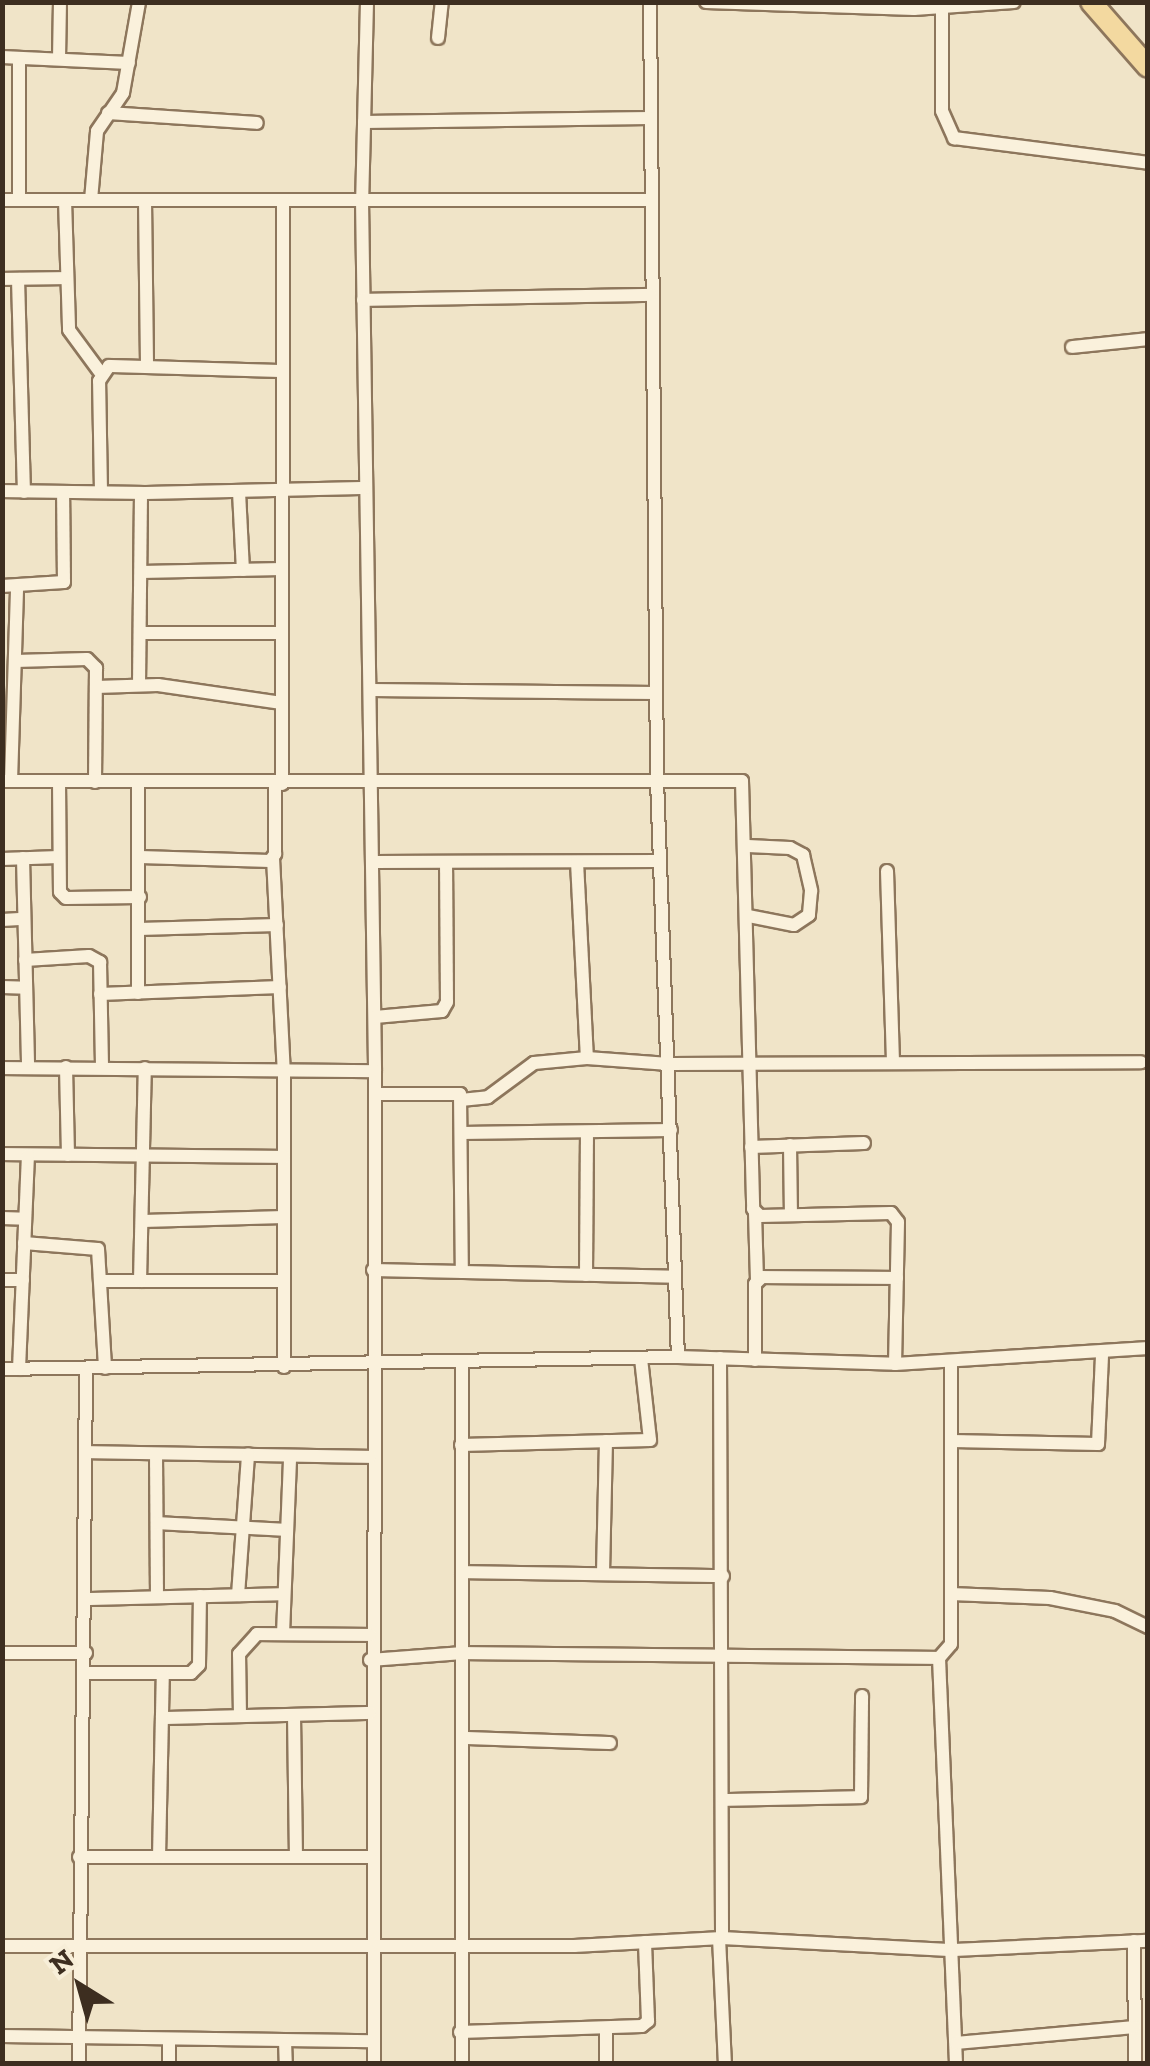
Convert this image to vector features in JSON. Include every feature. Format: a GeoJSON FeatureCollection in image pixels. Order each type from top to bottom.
{"type":"FeatureCollection","features":[{"type":"Feature","properties":{"kind":"main road"},"geometry":{"type":"LineString","coordinates":[[1091,2],[1148,67]]}},
{"type":"Feature","properties":{"kind":"street"},"geometry":{"type":"LineString","coordinates":[[58,60],[60,2]]}},
{"type":"Feature","properties":{"kind":"street"},"geometry":{"type":"LineString","coordinates":[[91,200],[97,131],[123,93],[139,2]]}},
{"type":"Feature","properties":{"kind":"street"},"geometry":{"type":"LineString","coordinates":[[367,2],[362,200],[376,1017],[370,1367],[370,1945],[374,2064]]}},
{"type":"Feature","properties":{"kind":"street"},"geometry":{"type":"LineString","coordinates":[[438,38],[442,2]]}},
{"type":"Feature","properties":{"kind":"street"},"geometry":{"type":"LineString","coordinates":[[650,2],[657,780],[678,1357]]}},
{"type":"Feature","properties":{"kind":"street"},"geometry":{"type":"LineString","coordinates":[[706,2],[1014,2]]}},
{"type":"Feature","properties":{"kind":"street"},"geometry":{"type":"LineString","coordinates":[[943,5],[942,111],[954,138],[1148,163]]}},
{"type":"Feature","properties":{"kind":"street"},"geometry":{"type":"LineString","coordinates":[[2,57],[129,62]]}},
{"type":"Feature","properties":{"kind":"street"},"geometry":{"type":"LineString","coordinates":[[19,200],[20,58]]}},
{"type":"Feature","properties":{"kind":"street"},"geometry":{"type":"LineString","coordinates":[[108,113],[257,123]]}},
{"type":"Feature","properties":{"kind":"street"},"geometry":{"type":"LineString","coordinates":[[364,122],[650,118]]}},
{"type":"Feature","properties":{"kind":"street"},"geometry":{"type":"LineString","coordinates":[[2,200],[650,200]]}},
{"type":"Feature","properties":{"kind":"street"},"geometry":{"type":"LineString","coordinates":[[65,200],[69,330],[100,372],[100,492]]}},
{"type":"Feature","properties":{"kind":"street"},"geometry":{"type":"LineString","coordinates":[[145,200],[147,366]]}},
{"type":"Feature","properties":{"kind":"street"},"geometry":{"type":"LineString","coordinates":[[283,200],[282,703],[273,858],[284,1073],[284,1367]]}},
{"type":"Feature","properties":{"kind":"street"},"geometry":{"type":"LineString","coordinates":[[2,279],[65,278]]}},
{"type":"Feature","properties":{"kind":"street"},"geometry":{"type":"LineString","coordinates":[[18,279],[24,492]]}},
{"type":"Feature","properties":{"kind":"street"},"geometry":{"type":"LineString","coordinates":[[363,300],[651,295]]}},
{"type":"Feature","properties":{"kind":"street"},"geometry":{"type":"LineString","coordinates":[[1072,347],[1148,339]]}},
{"type":"Feature","properties":{"kind":"street"},"geometry":{"type":"LineString","coordinates":[[2,342],[19,342]]}},
{"type":"Feature","properties":{"kind":"street"},"geometry":{"type":"LineString","coordinates":[[100,372],[109,366],[282,370]]}},
{"type":"Feature","properties":{"kind":"street"},"geometry":{"type":"LineString","coordinates":[[2,405],[21,404]]}},
{"type":"Feature","properties":{"kind":"street"},"geometry":{"type":"LineString","coordinates":[[2,492],[366,488]]}},
{"type":"Feature","properties":{"kind":"street"},"geometry":{"type":"LineString","coordinates":[[64,492],[64,582],[10,586],[15,661],[8,690],[7,781],[278,784],[371,780],[742,780],[748,846],[751,1146],[757,1280],[755,1360]]}},
{"type":"Feature","properties":{"kind":"street"},"geometry":{"type":"LineString","coordinates":[[239,492],[243,570]]}},
{"type":"Feature","properties":{"kind":"street"},"geometry":{"type":"LineString","coordinates":[[139,685],[141,493]]}},
{"type":"Feature","properties":{"kind":"street"},"geometry":{"type":"LineString","coordinates":[[141,572],[282,569]]}},
{"type":"Feature","properties":{"kind":"street"},"geometry":{"type":"LineString","coordinates":[[140,633],[282,633]]}},
{"type":"Feature","properties":{"kind":"street"},"geometry":{"type":"LineString","coordinates":[[15,661],[87,659],[96,668],[96,782]]}},
{"type":"Feature","properties":{"kind":"street"},"geometry":{"type":"LineString","coordinates":[[96,687],[139,685],[282,703]]}},
{"type":"Feature","properties":{"kind":"street"},"geometry":{"type":"LineString","coordinates":[[372,690],[656,693]]}},
{"type":"Feature","properties":{"kind":"street"},"geometry":{"type":"LineString","coordinates":[[60,782],[58,884],[66,898],[140,897]]}},
{"type":"Feature","properties":{"kind":"street"},"geometry":{"type":"LineString","coordinates":[[138,784],[138,993]]}},
{"type":"Feature","properties":{"kind":"street"},"geometry":{"type":"LineString","coordinates":[[748,846],[790,848],[803,855],[811,891],[809,915],[794,925],[748,916]]}},
{"type":"Feature","properties":{"kind":"street"},"geometry":{"type":"LineString","coordinates":[[2,858],[59,857]]}},
{"type":"Feature","properties":{"kind":"street"},"geometry":{"type":"LineString","coordinates":[[140,857],[273,858]]}},
{"type":"Feature","properties":{"kind":"street"},"geometry":{"type":"LineString","coordinates":[[22,858],[28,1068]]}},
{"type":"Feature","properties":{"kind":"street"},"geometry":{"type":"LineString","coordinates":[[374,862],[659,861]]}},
{"type":"Feature","properties":{"kind":"street"},"geometry":{"type":"LineString","coordinates":[[376,1017],[442,1011],[447,1002],[446,862]]}},
{"type":"Feature","properties":{"kind":"street"},"geometry":{"type":"LineString","coordinates":[[577,862],[588,1058]]}},
{"type":"Feature","properties":{"kind":"street"},"geometry":{"type":"LineString","coordinates":[[886,870],[892,1061]]}},
{"type":"Feature","properties":{"kind":"street"},"geometry":{"type":"LineString","coordinates":[[2,920],[24,919]]}},
{"type":"Feature","properties":{"kind":"street"},"geometry":{"type":"LineString","coordinates":[[139,929],[276,925]]}},
{"type":"Feature","properties":{"kind":"street"},"geometry":{"type":"LineString","coordinates":[[25,960],[96,958],[102,1067]]}},
{"type":"Feature","properties":{"kind":"street"},"geometry":{"type":"LineString","coordinates":[[2,987],[26,988]]}},
{"type":"Feature","properties":{"kind":"street"},"geometry":{"type":"LineString","coordinates":[[100,994],[280,987]]}},
{"type":"Feature","properties":{"kind":"street"},"geometry":{"type":"LineString","coordinates":[[461,1100],[488,1097],[534,1063],[588,1058],[669,1064],[1141,1062]]}},
{"type":"Feature","properties":{"kind":"street"},"geometry":{"type":"LineString","coordinates":[[2,1068],[375,1071]]}},
{"type":"Feature","properties":{"kind":"street"},"geometry":{"type":"LineString","coordinates":[[66,1068],[68,1155]]}},
{"type":"Feature","properties":{"kind":"street"},"geometry":{"type":"LineString","coordinates":[[140,1281],[146,1068]]}},
{"type":"Feature","properties":{"kind":"street"},"geometry":{"type":"LineString","coordinates":[[376,1094],[457,1090],[461,1100],[462,1272]]}},
{"type":"Feature","properties":{"kind":"street"},"geometry":{"type":"LineString","coordinates":[[461,1132],[671,1130]]}},
{"type":"Feature","properties":{"kind":"street"},"geometry":{"type":"LineString","coordinates":[[586,1275],[587,1132]]}},
{"type":"Feature","properties":{"kind":"street"},"geometry":{"type":"LineString","coordinates":[[751,1146],[864,1143]]}},
{"type":"Feature","properties":{"kind":"street"},"geometry":{"type":"LineString","coordinates":[[790,1146],[791,1214]]}},
{"type":"Feature","properties":{"kind":"street"},"geometry":{"type":"LineString","coordinates":[[2,1154],[284,1157]]}},
{"type":"Feature","properties":{"kind":"street"},"geometry":{"type":"LineString","coordinates":[[19,1368],[28,1155]]}},
{"type":"Feature","properties":{"kind":"street"},"geometry":{"type":"LineString","coordinates":[[754,1213],[891,1214],[898,1222],[896,1364]]}},
{"type":"Feature","properties":{"kind":"street"},"geometry":{"type":"LineString","coordinates":[[143,1222],[284,1217]]}},
{"type":"Feature","properties":{"kind":"street"},"geometry":{"type":"LineString","coordinates":[[2,1218],[25,1218]]}},
{"type":"Feature","properties":{"kind":"street"},"geometry":{"type":"LineString","coordinates":[[24,1243],[98,1249],[104,1281],[105,1368]]}},
{"type":"Feature","properties":{"kind":"street"},"geometry":{"type":"LineString","coordinates":[[373,1270],[675,1277]]}},
{"type":"Feature","properties":{"kind":"street"},"geometry":{"type":"LineString","coordinates":[[757,1280],[897,1278]]}},
{"type":"Feature","properties":{"kind":"street"},"geometry":{"type":"LineString","coordinates":[[2,1280],[23,1280]]}},
{"type":"Feature","properties":{"kind":"street"},"geometry":{"type":"LineString","coordinates":[[104,1281],[284,1281]]}},
{"type":"Feature","properties":{"kind":"street"},"geometry":{"type":"LineString","coordinates":[[2,1368],[370,1367],[678,1357],[896,1364],[1102,1355],[1148,1348]]}},
{"type":"Feature","properties":{"kind":"street"},"geometry":{"type":"LineString","coordinates":[[951,1441],[1098,1444],[1102,1355]]}},
{"type":"Feature","properties":{"kind":"street"},"geometry":{"type":"LineString","coordinates":[[461,1445],[650,1440],[640,1358]]}},
{"type":"Feature","properties":{"kind":"street"},"geometry":{"type":"LineString","coordinates":[[720,1358],[724,1656],[721,1938],[725,2064]]}},
{"type":"Feature","properties":{"kind":"street"},"geometry":{"type":"LineString","coordinates":[[951,1361],[951,1644],[939,1658],[956,2064]]}},
{"type":"Feature","properties":{"kind":"street"},"geometry":{"type":"LineString","coordinates":[[462,1364],[466,1738],[457,1946],[462,2064]]}},
{"type":"Feature","properties":{"kind":"street"},"geometry":{"type":"LineString","coordinates":[[78,2064],[76,1946],[86,1654],[86,1368]]}},
{"type":"Feature","properties":{"kind":"street"},"geometry":{"type":"LineString","coordinates":[[603,1573],[606,1441]]}},
{"type":"Feature","properties":{"kind":"street"},"geometry":{"type":"LineString","coordinates":[[86,1452],[370,1458]]}},
{"type":"Feature","properties":{"kind":"street"},"geometry":{"type":"LineString","coordinates":[[156,1454],[157,1597]]}},
{"type":"Feature","properties":{"kind":"street"},"geometry":{"type":"LineString","coordinates":[[238,1595],[248,1454]]}},
{"type":"Feature","properties":{"kind":"street"},"geometry":{"type":"LineString","coordinates":[[283,1634],[290,1456]]}},
{"type":"Feature","properties":{"kind":"street"},"geometry":{"type":"LineString","coordinates":[[156,1523],[287,1530]]}},
{"type":"Feature","properties":{"kind":"street"},"geometry":{"type":"LineString","coordinates":[[462,1572],[723,1576]]}},
{"type":"Feature","properties":{"kind":"street"},"geometry":{"type":"LineString","coordinates":[[86,1599],[284,1594]]}},
{"type":"Feature","properties":{"kind":"street"},"geometry":{"type":"LineString","coordinates":[[951,1594],[1050,1598],[1115,1612],[1148,1628]]}},
{"type":"Feature","properties":{"kind":"street"},"geometry":{"type":"LineString","coordinates":[[85,1673],[191,1673],[198,1665],[200,1596]]}},
{"type":"Feature","properties":{"kind":"street"},"geometry":{"type":"LineString","coordinates":[[240,1716],[244,1644],[257,1634],[370,1636]]}},
{"type":"Feature","properties":{"kind":"street"},"geometry":{"type":"LineString","coordinates":[[370,1660],[463,1653],[939,1658]]}},
{"type":"Feature","properties":{"kind":"street"},"geometry":{"type":"LineString","coordinates":[[2,1654],[86,1654]]}},
{"type":"Feature","properties":{"kind":"street"},"geometry":{"type":"LineString","coordinates":[[159,1857],[163,1673]]}},
{"type":"Feature","properties":{"kind":"street"},"geometry":{"type":"LineString","coordinates":[[724,1800],[861,1796],[862,1696]]}},
{"type":"Feature","properties":{"kind":"street"},"geometry":{"type":"LineString","coordinates":[[162,1718],[370,1713]]}},
{"type":"Feature","properties":{"kind":"street"},"geometry":{"type":"LineString","coordinates":[[294,1715],[296,1857]]}},
{"type":"Feature","properties":{"kind":"street"},"geometry":{"type":"LineString","coordinates":[[466,1738],[610,1743]]}},
{"type":"Feature","properties":{"kind":"street"},"geometry":{"type":"LineString","coordinates":[[79,1857],[370,1857]]}},
{"type":"Feature","properties":{"kind":"street"},"geometry":{"type":"LineString","coordinates":[[2,1946],[457,1946],[721,1938],[954,1950],[1141,1941],[1141,2004],[1134,2027],[1135,2064]]}},
{"type":"Feature","properties":{"kind":"street"},"geometry":{"type":"LineString","coordinates":[[460,2032],[606,2029],[648,2021],[645,1942]]}},
{"type":"Feature","properties":{"kind":"street"},"geometry":{"type":"LineString","coordinates":[[956,2043],[1134,2027]]}},
{"type":"Feature","properties":{"kind":"street"},"geometry":{"type":"LineString","coordinates":[[606,2029],[606,2064]]}},
{"type":"Feature","properties":{"kind":"street"},"geometry":{"type":"LineString","coordinates":[[2,2036],[373,2041]]}},
{"type":"Feature","properties":{"kind":"street"},"geometry":{"type":"LineString","coordinates":[[168,2064],[169,2039]]}},
{"type":"Feature","properties":{"kind":"street"},"geometry":{"type":"LineString","coordinates":[[285,2042],[286,2064]]}}]}
